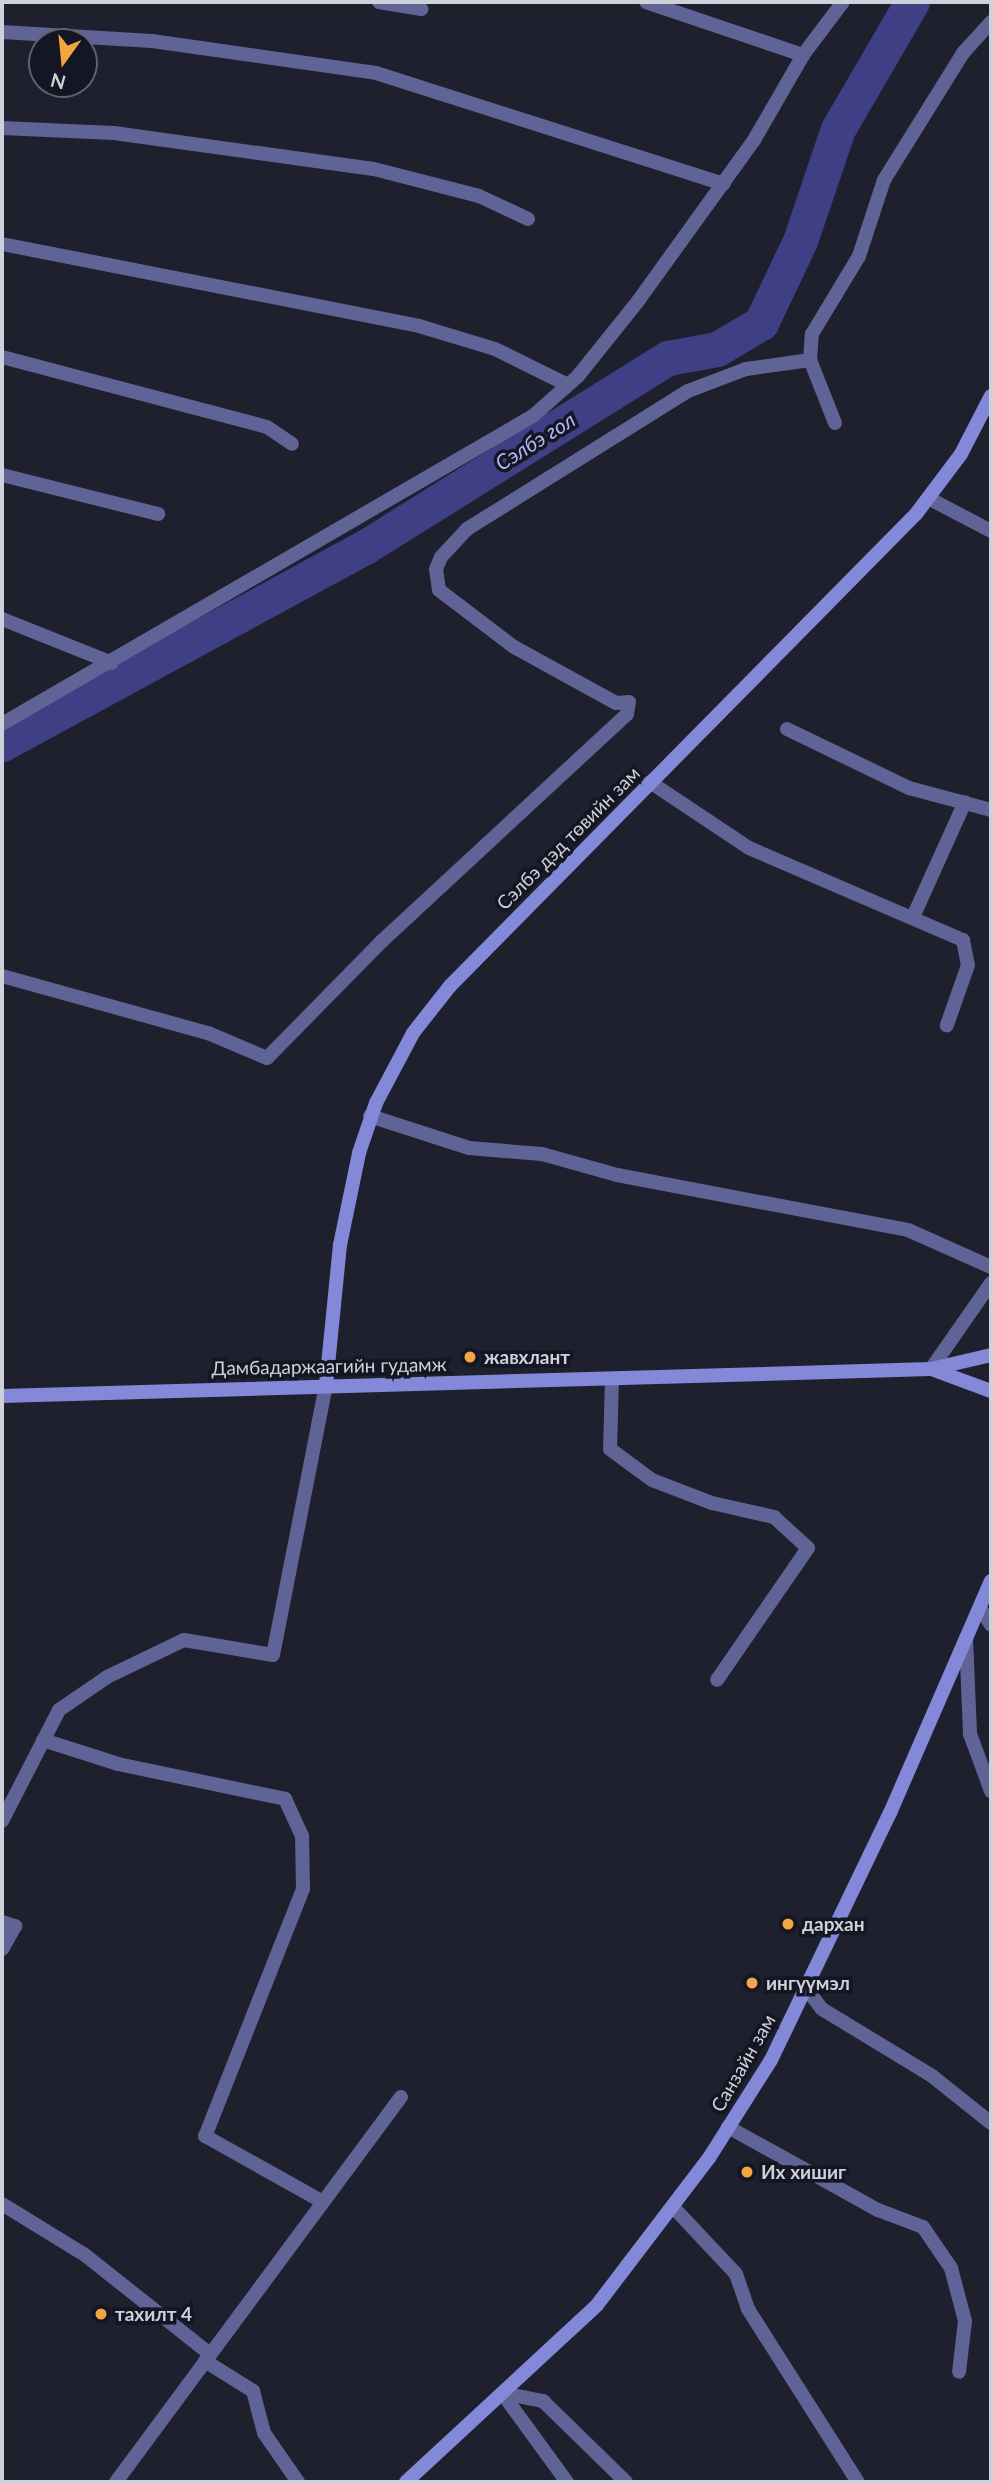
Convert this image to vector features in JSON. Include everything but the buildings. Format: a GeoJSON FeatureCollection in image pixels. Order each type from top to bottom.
{"type":"FeatureCollection","features":[{"type":"Feature","properties":{"kind":"main road","name":"Сэлбэ дэд төвийн зам"},"geometry":{"type":"LineString","coordinates":[[326,1385],[344,1219],[370,1116],[405,1046],[450,986],[930,499],[961,454],[991,396]]}},
{"type":"Feature","properties":{"kind":"main road","name":"Дамбадаржаагийн гудамж"},"geometry":{"type":"LineString","coordinates":[[2,1396],[931,1369],[991,1355]]}},
{"type":"Feature","properties":{"kind":"main road"},"geometry":{"type":"LineString","coordinates":[[931,1369],[991,1391]]}},
{"type":"Feature","properties":{"kind":"main road","name":"Санзайн зам"},"geometry":{"type":"LineString","coordinates":[[406,2482],[420,2476],[502,2393],[597,2305],[675,2209],[771,2060],[991,1581]]}},
{"type":"Feature","properties":{"kind":"street"},"geometry":{"type":"LineString","coordinates":[[379,2],[421,9]]}},
{"type":"Feature","properties":{"kind":"street"},"geometry":{"type":"LineString","coordinates":[[646,2],[803,55]]}},
{"type":"Feature","properties":{"kind":"street"},"geometry":{"type":"LineString","coordinates":[[2,724],[453,467],[533,416],[568,385],[724,184],[803,55],[843,2]]}},
{"type":"Feature","properties":{"kind":"street"},"geometry":{"type":"LineString","coordinates":[[835,423],[810,360],[812,334],[859,256],[884,180],[964,53],[991,22]]}},
{"type":"Feature","properties":{"kind":"street"},"geometry":{"type":"LineString","coordinates":[[2,32],[152,41],[376,73],[724,184]]}},
{"type":"Feature","properties":{"kind":"street"},"geometry":{"type":"LineString","coordinates":[[2,128],[114,133],[374,169],[478,196],[528,219]]}},
{"type":"Feature","properties":{"kind":"street"},"geometry":{"type":"LineString","coordinates":[[2,244],[419,326],[495,349],[568,385]]}},
{"type":"Feature","properties":{"kind":"street"},"geometry":{"type":"LineString","coordinates":[[2,357],[267,427],[292,444]]}},
{"type":"Feature","properties":{"kind":"street"},"geometry":{"type":"LineString","coordinates":[[2,976],[208,1033],[267,1058],[382,941],[627,714],[629,702],[616,703],[514,647],[439,590],[436,569],[441,557],[467,530],[688,391],[746,369],[810,360]]}},
{"type":"Feature","properties":{"kind":"street"},"geometry":{"type":"LineString","coordinates":[[2,475],[158,514]]}},
{"type":"Feature","properties":{"kind":"street"},"geometry":{"type":"LineString","coordinates":[[930,499],[991,531]]}},
{"type":"Feature","properties":{"kind":"street"},"geometry":{"type":"LineString","coordinates":[[2,619],[112,663]]}},
{"type":"Feature","properties":{"kind":"street"},"geometry":{"type":"LineString","coordinates":[[787,729],[909,788],[991,810]]}},
{"type":"Feature","properties":{"kind":"street"},"geometry":{"type":"LineString","coordinates":[[650,782],[749,848],[812,880],[913,917],[963,940],[968,965],[947,1025]]}},
{"type":"Feature","properties":{"kind":"street"},"geometry":{"type":"LineString","coordinates":[[913,917],[965,802]]}},
{"type":"Feature","properties":{"kind":"street"},"geometry":{"type":"LineString","coordinates":[[370,1116],[469,1148],[542,1154],[617,1175],[908,1230],[991,1267]]}},
{"type":"Feature","properties":{"kind":"street"},"geometry":{"type":"LineString","coordinates":[[931,1369],[991,1283]]}},
{"type":"Feature","properties":{"kind":"street"},"geometry":{"type":"LineString","coordinates":[[612,1379],[610,1449],[652,1480],[712,1503],[774,1517],[808,1548],[717,1680]]}},
{"type":"Feature","properties":{"kind":"street"},"geometry":{"type":"LineString","coordinates":[[2,1821],[59,1710],[107,1677],[184,1640],[273,1655],[326,1385]]}},
{"type":"Feature","properties":{"kind":"street"},"geometry":{"type":"LineString","coordinates":[[979,1608],[991,1625]]}},
{"type":"Feature","properties":{"kind":"street"},"geometry":{"type":"LineString","coordinates":[[966,1638],[970,1734],[991,1791]]}},
{"type":"Feature","properties":{"kind":"street"},"geometry":{"type":"LineString","coordinates":[[43,1740],[118,1764],[285,1798],[302,1836],[303,1889],[205,2136],[323,2202]]}},
{"type":"Feature","properties":{"kind":"street"},"geometry":{"type":"LineString","coordinates":[[2,1922],[15,1926],[2,1949]]}},
{"type":"Feature","properties":{"kind":"street"},"geometry":{"type":"LineString","coordinates":[[806,1988],[822,2008],[932,2076],[991,2123]]}},
{"type":"Feature","properties":{"kind":"street"},"geometry":{"type":"LineString","coordinates":[[116,2482],[401,2097]]}},
{"type":"Feature","properties":{"kind":"street"},"geometry":{"type":"LineString","coordinates":[[728,2127],[878,2210],[923,2227],[951,2268],[965,2321],[959,2372]]}},
{"type":"Feature","properties":{"kind":"street"},"geometry":{"type":"LineString","coordinates":[[2,2204],[85,2255],[207,2358],[253,2391],[264,2433],[298,2482]]}},
{"type":"Feature","properties":{"kind":"street"},"geometry":{"type":"LineString","coordinates":[[675,2209],[736,2274],[748,2309],[858,2482]]}},
{"type":"Feature","properties":{"kind":"street"},"geometry":{"type":"LineString","coordinates":[[502,2393],[567,2482]]}},
{"type":"Feature","properties":{"kind":"street"},"geometry":{"type":"LineString","coordinates":[[502,2393],[543,2401],[626,2482]]}},
{"type":"Feature","properties":{"kind":"waterway","name":"Сэлбэ гол"},"geometry":{"type":"LineString","coordinates":[[2,744],[365,547],[668,358],[717,349],[761,323],[800,241],[838,129],[912,2]]}},
{"type":"Feature","properties":{"kind":"place","name":"жавхлант"},"geometry":{"type":"Point","coordinates":[470,1357]}},
{"type":"Feature","properties":{"kind":"place","name":"дархан"},"geometry":{"type":"Point","coordinates":[788,1924]}},
{"type":"Feature","properties":{"kind":"place","name":"ингүүмэл"},"geometry":{"type":"Point","coordinates":[752,1983]}},
{"type":"Feature","properties":{"kind":"place","name":"Их хишиг"},"geometry":{"type":"Point","coordinates":[747,2172]}},
{"type":"Feature","properties":{"kind":"place","name":"тахилт 4"},"geometry":{"type":"Point","coordinates":[101,2314]}}]}
